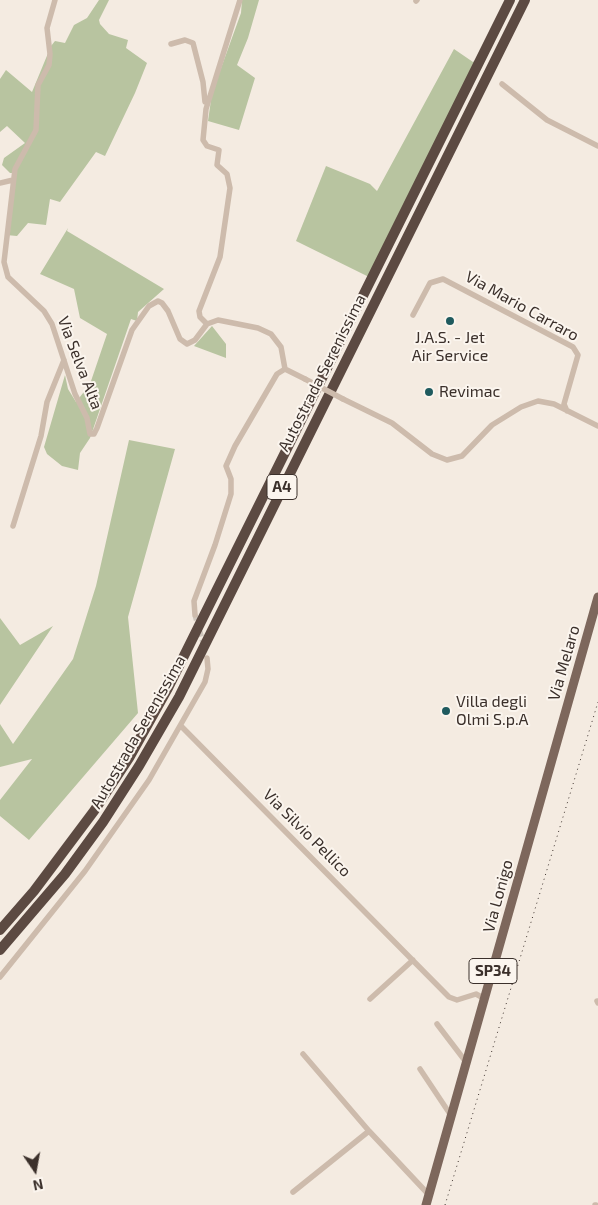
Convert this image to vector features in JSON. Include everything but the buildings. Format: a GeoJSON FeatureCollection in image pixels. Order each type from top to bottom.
{"type":"FeatureCollection","features":[{"type":"Feature","properties":{"kind":"highway","name":"Autostrada Serenissima"},"geometry":{"type":"LineString","coordinates":[[0,930],[34,891],[89,818],[129,758],[168,688],[510,0]]}},
{"type":"Feature","properties":{"kind":"highway","name":"Autostrada Serenissima"},"geometry":{"type":"LineString","coordinates":[[0,950],[44,900],[84,848],[122,794],[165,722],[525,0]]}},
{"type":"Feature","properties":{"kind":"main road","name":"Via Melaro"},"geometry":{"type":"LineString","coordinates":[[558,737],[598,597]]}},
{"type":"Feature","properties":{"kind":"main road","name":"Via Lonigo"},"geometry":{"type":"LineString","coordinates":[[426,1205],[558,737]]}},
{"type":"Feature","properties":{"kind":"street","name":"Via Selva Alta"},"geometry":{"type":"LineString","coordinates":[[54,0],[47,28],[50,54],[49,65],[38,90],[39,104],[36,130],[17,163],[4,250],[6,270],[15,285],[50,319],[75,394],[87,418],[90,434],[93,435],[119,371],[132,330],[149,306],[158,301],[162,303],[168,310],[180,339],[188,344],[195,340],[207,324]]}},
{"type":"Feature","properties":{"kind":"street"},"geometry":{"type":"LineString","coordinates":[[240,0],[206,109],[202,140],[207,146],[218,150],[217,165],[227,174],[230,188],[220,257],[199,311],[200,317],[207,324],[218,320],[258,328],[271,334],[282,347],[285,370]]}},
{"type":"Feature","properties":{"kind":"street"},"geometry":{"type":"LineString","coordinates":[[171,44],[189,40],[194,46],[203,82],[206,109]]}},
{"type":"Feature","properties":{"kind":"street"},"geometry":{"type":"LineString","coordinates":[[502,84],[547,120],[598,146]]}},
{"type":"Feature","properties":{"kind":"street"},"geometry":{"type":"LineString","coordinates":[[0,182],[13,180]]}},
{"type":"Feature","properties":{"kind":"street","name":"Via Mario Carraro"},"geometry":{"type":"LineString","coordinates":[[413,315],[430,283],[443,279],[573,347],[578,354],[564,404],[567,412]]}},
{"type":"Feature","properties":{"kind":"street"},"geometry":{"type":"LineString","coordinates":[[13,526],[41,436],[47,402],[64,360]]}},
{"type":"Feature","properties":{"kind":"street"},"geometry":{"type":"LineString","coordinates":[[285,370],[392,423],[432,454],[448,460],[462,456],[492,425],[531,403],[547,402],[598,426]]}},
{"type":"Feature","properties":{"kind":"street"},"geometry":{"type":"LineString","coordinates":[[195,615],[194,601],[215,545],[231,494],[231,479],[226,466],[235,446],[277,374],[285,370]]}},
{"type":"Feature","properties":{"kind":"street"},"geometry":{"type":"LineString","coordinates":[[0,977],[96,856],[144,788],[205,682],[208,669],[207,658]]}},
{"type":"Feature","properties":{"kind":"street","name":"Via Silvio Pellico"},"geometry":{"type":"LineString","coordinates":[[181,726],[449,997],[458,1000],[476,994],[485,999]]}},
{"type":"Feature","properties":{"kind":"street"},"geometry":{"type":"LineString","coordinates":[[370,999],[413,960]]}},
{"type":"Feature","properties":{"kind":"street"},"geometry":{"type":"LineString","coordinates":[[437,1024],[466,1062]]}},
{"type":"Feature","properties":{"kind":"street"},"geometry":{"type":"LineString","coordinates":[[303,1054],[369,1131],[429,1195]]}},
{"type":"Feature","properties":{"kind":"street"},"geometry":{"type":"LineString","coordinates":[[420,1069],[452,1117]]}},
{"type":"Feature","properties":{"kind":"street"},"geometry":{"type":"LineString","coordinates":[[293,1192],[369,1131]]}},
{"type":"Feature","properties":{"kind":"green space"},"geometry":{"type":"Polygon","coordinates":[[[99,0],[109,0],[99,20],[100,24],[109,34],[128,40],[126,48],[147,63],[105,156],[96,152],[60,202],[50,199],[46,225],[28,223],[17,236],[6,235],[14,173],[10,173],[2,165],[4,158],[25,143],[7,126],[0,132],[0,79],[6,70],[32,92],[51,46],[55,41],[65,43],[74,25],[87,18],[99,0]]]}},
{"type":"Feature","properties":{"kind":"green space"},"geometry":{"type":"Polygon","coordinates":[[[242,0],[259,0],[248,38],[237,65],[255,78],[239,130],[208,121],[212,93],[241,13],[242,0]]]}},
{"type":"Feature","properties":{"kind":"green space"},"geometry":{"type":"Polygon","coordinates":[[[454,49],[473,62],[478,58],[369,277],[296,241],[326,166],[370,184],[377,191],[454,49]]]}},
{"type":"Feature","properties":{"kind":"green space"},"geometry":{"type":"Polygon","coordinates":[[[68,228],[67,231],[164,289],[138,312],[137,321],[131,319],[90,438],[80,453],[78,470],[62,466],[47,454],[44,447],[65,375],[68,389],[76,402],[90,384],[107,334],[80,318],[74,289],[40,274],[68,228]]]}},
{"type":"Feature","properties":{"kind":"green space"},"geometry":{"type":"Polygon","coordinates":[[[212,326],[226,344],[226,358],[194,346],[212,326]]]}},
{"type":"Feature","properties":{"kind":"green space"},"geometry":{"type":"Polygon","coordinates":[[[129,440],[175,449],[128,617],[138,713],[29,840],[0,816],[0,800],[32,759],[0,767],[0,724],[13,744],[73,659],[96,586],[129,440]]]}},
{"type":"Feature","properties":{"kind":"green space"},"geometry":{"type":"Polygon","coordinates":[[[0,618],[20,645],[53,626],[0,705],[0,618]]]}},
{"type":"Feature","properties":{"kind":"tunnel"},"geometry":{"type":"LineString","coordinates":[[195,615],[204,646]]}},
{"type":"Feature","properties":{"kind":"railway"},"geometry":{"type":"LineString","coordinates":[[445,1205],[598,702]]}},
{"type":"Feature","properties":{"kind":"place","name":"J.A.S. - Jet Air Service"},"geometry":{"type":"Point","coordinates":[450,321]}},
{"type":"Feature","properties":{"kind":"place","name":"Revimac"},"geometry":{"type":"Point","coordinates":[429,392]}},
{"type":"Feature","properties":{"kind":"place","name":"Villa degli Olmi S.p.A"},"geometry":{"type":"Point","coordinates":[446,711]}}]}
